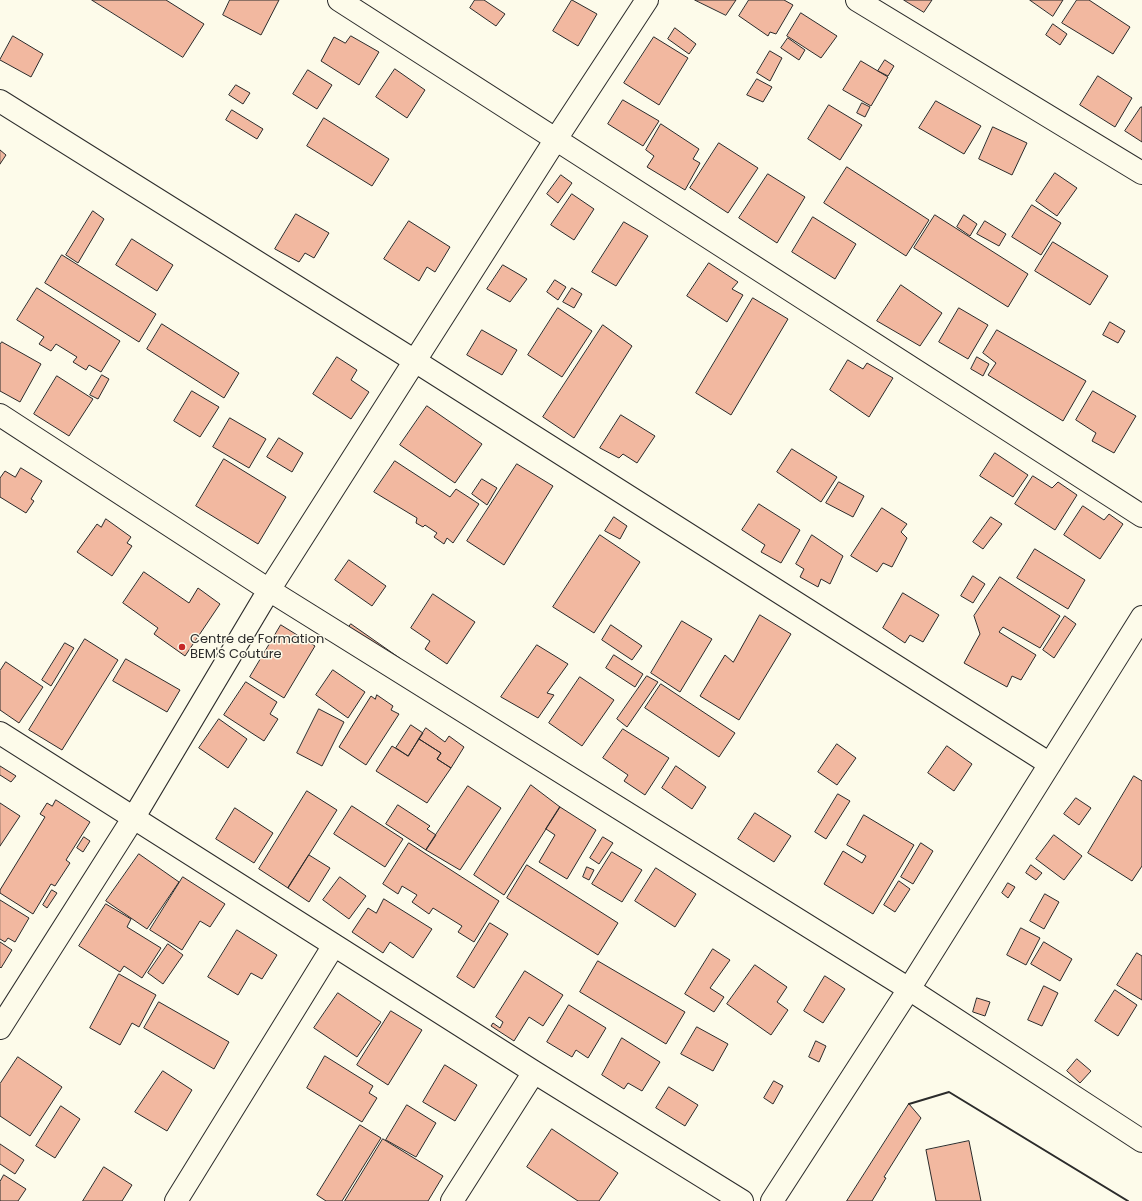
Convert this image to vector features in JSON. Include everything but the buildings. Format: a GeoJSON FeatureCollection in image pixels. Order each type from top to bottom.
{"type":"FeatureCollection","features":[{"type":"Feature","properties":{"kind":"street"},"geometry":{"type":"LineString","coordinates":[[339,0],[556,138],[1142,516]]}},
{"type":"Feature","properties":{"kind":"street"},"geometry":{"type":"LineString","coordinates":[[0,1028],[134,817],[269,590],[556,138],[647,0]]}},
{"type":"Feature","properties":{"kind":"street"},"geometry":{"type":"LineString","coordinates":[[857,0],[1142,172]]}},
{"type":"Feature","properties":{"kind":"street"},"geometry":{"type":"LineString","coordinates":[[0,101],[415,361],[1050,764]]}},
{"type":"Feature","properties":{"kind":"street"},"geometry":{"type":"LineString","coordinates":[[0,415],[269,590],[909,989],[1142,1141]]}},
{"type":"Feature","properties":{"kind":"street"},"geometry":{"type":"LineString","coordinates":[[772,1201],[909,989],[1142,617]]}},
{"type":"Feature","properties":{"kind":"street"},"geometry":{"type":"LineString","coordinates":[[0,733],[534,1072],[742,1201]]}},
{"type":"Feature","properties":{"kind":"street"},"geometry":{"type":"LineString","coordinates":[[176,1201],[334,945]]}},
{"type":"Feature","properties":{"kind":"street"},"geometry":{"type":"LineString","coordinates":[[452,1201],[534,1072]]}},
{"type":"Feature","properties":{"kind":"wall"},"geometry":{"type":"LineString","coordinates":[[909,1104],[949,1092],[1128,1201]]}},
{"type":"Feature","properties":{"kind":"place","name":"Centre de Formation BEM'S Couture"},"geometry":{"type":"Point","coordinates":[182,647]}}]}
